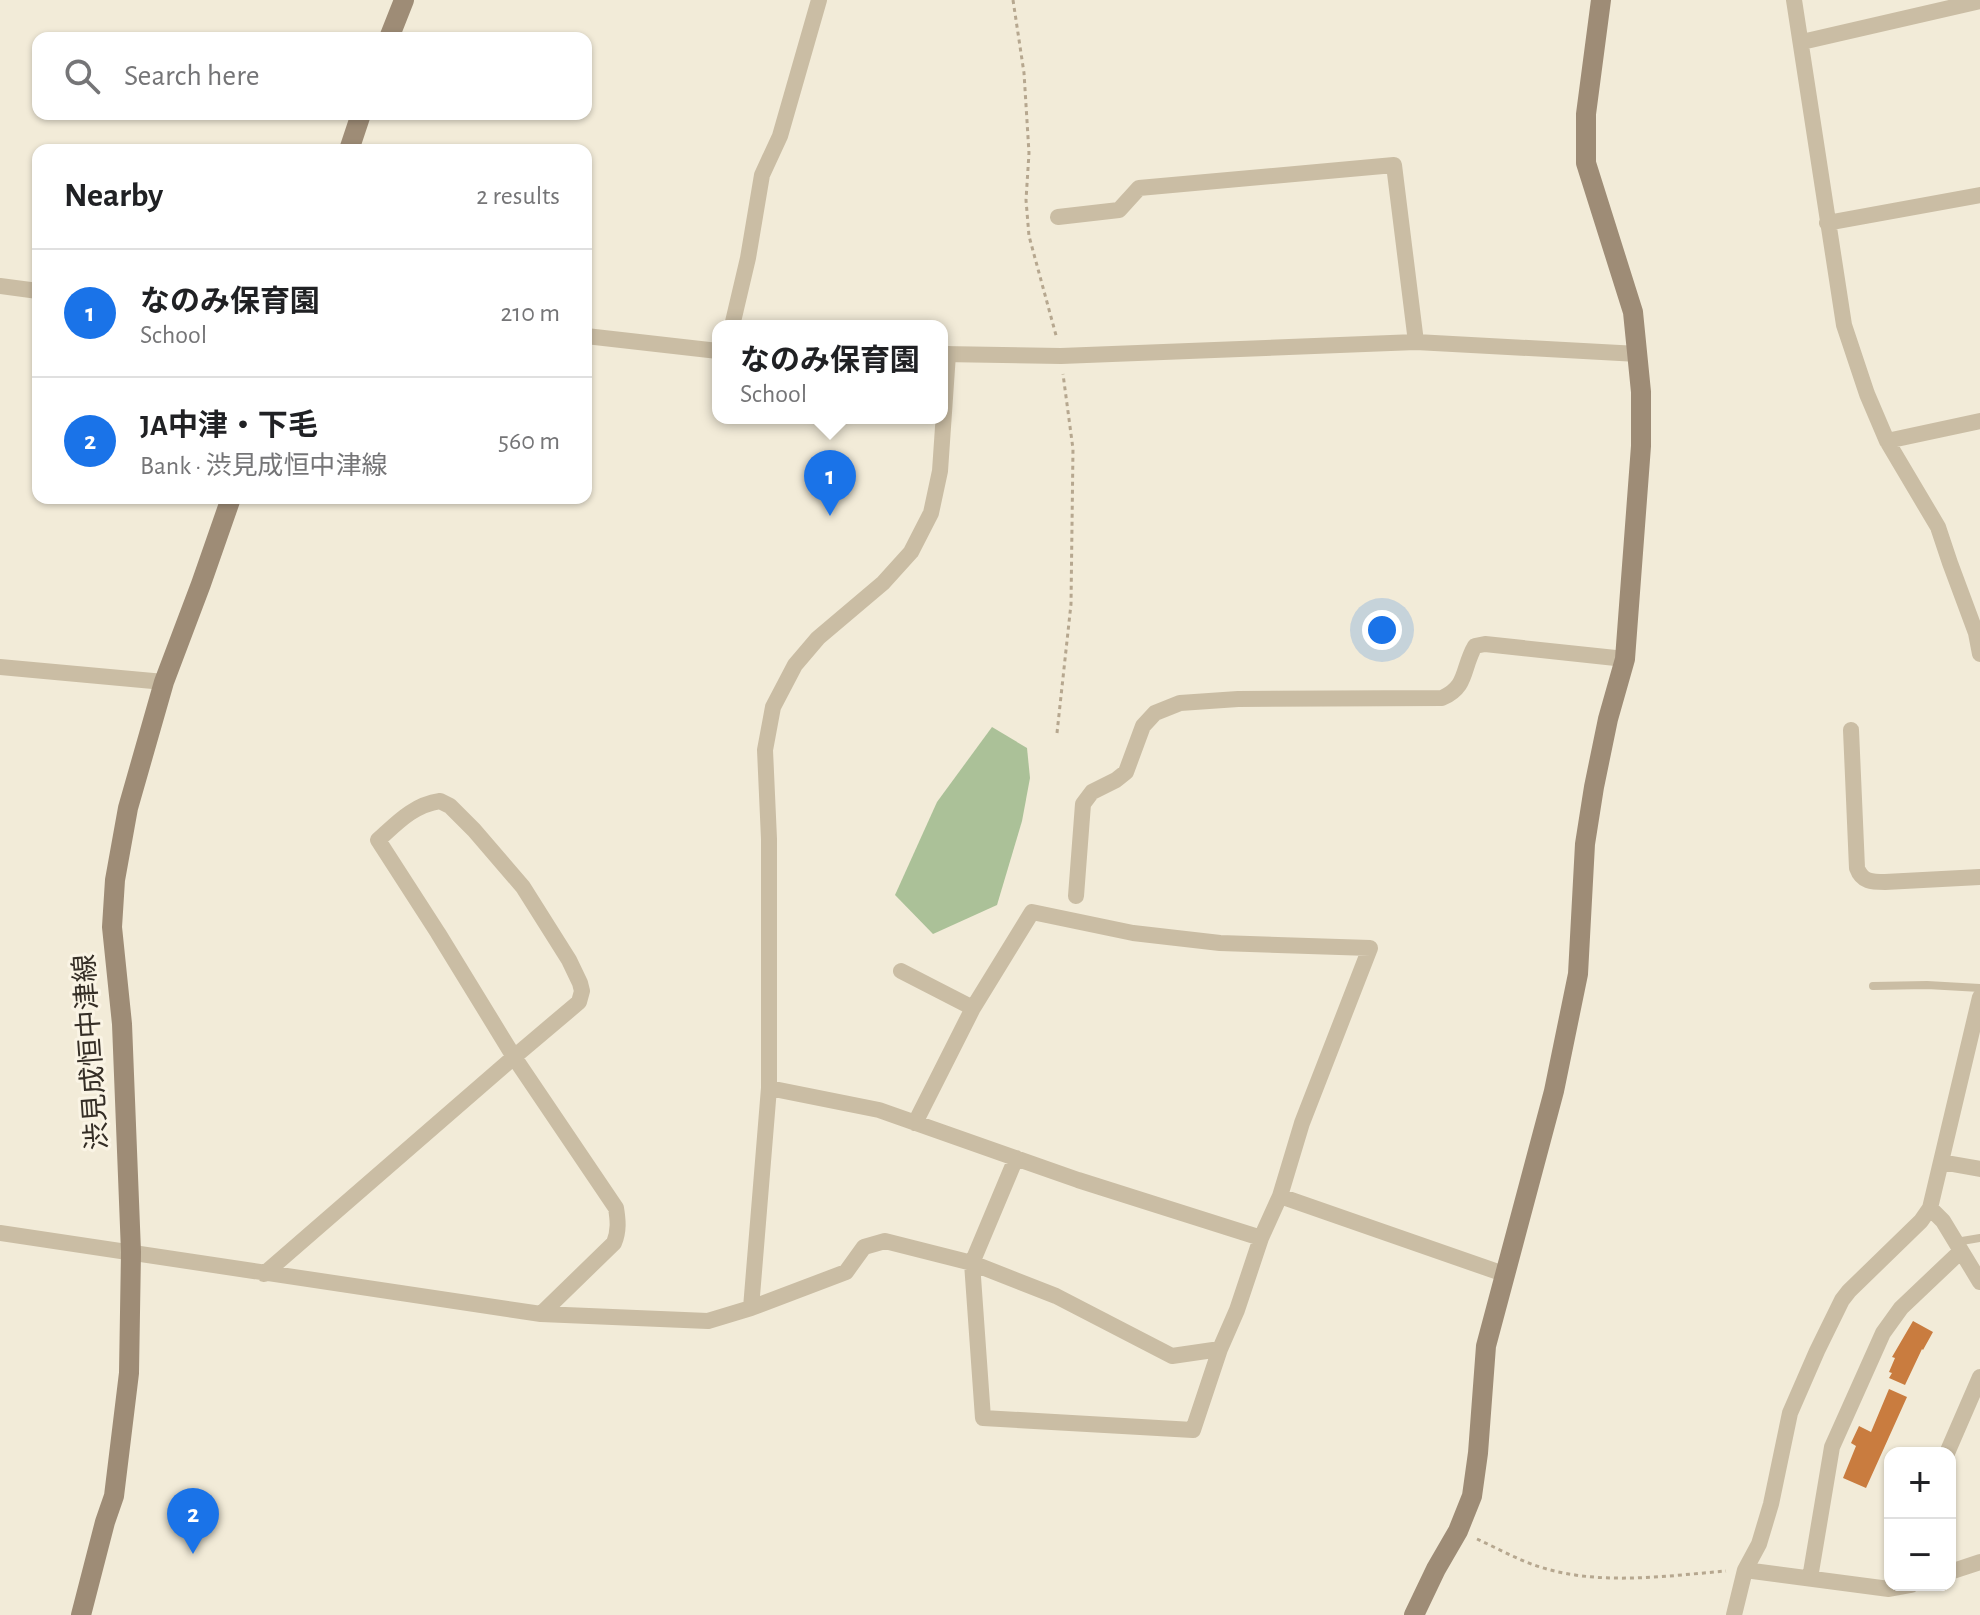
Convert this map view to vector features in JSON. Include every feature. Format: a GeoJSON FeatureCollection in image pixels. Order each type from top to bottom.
{"type":"FeatureCollection","features":[{"type":"Feature","properties":{"kind":"street"},"geometry":{"type":"LineString","coordinates":[[391,32],[404,0]]}},
{"type":"Feature","properties":{"kind":"street"},"geometry":{"type":"LineString","coordinates":[[733,320],[762,175],[780,136],[819,0]]}},
{"type":"Feature","properties":{"kind":"street"},"geometry":{"type":"LineString","coordinates":[[1414,1615],[1458,1531],[1472,1496],[1486,1346],[1554,1091],[1575,989],[1585,844],[1608,719],[1625,659],[1641,446],[1641,392],[1633,312],[1586,163],[1586,114],[1601,0]]}},
{"type":"Feature","properties":{"kind":"street"},"geometry":{"type":"LineString","coordinates":[[1794,0],[1844,325],[1867,394],[1887,441],[1938,527],[1976,633],[1980,654]]}},
{"type":"Feature","properties":{"kind":"street"},"geometry":{"type":"LineString","coordinates":[[1802,42],[1980,1]]}},
{"type":"Feature","properties":{"kind":"street"},"geometry":{"type":"LineString","coordinates":[[351,144],[359,120]]}},
{"type":"Feature","properties":{"kind":"street"},"geometry":{"type":"LineString","coordinates":[[1058,217],[1119,210],[1139,188],[1394,165],[1416,342]]}},
{"type":"Feature","properties":{"kind":"street"},"geometry":{"type":"LineString","coordinates":[[1827,223],[1980,195]]}},
{"type":"Feature","properties":{"kind":"street"},"geometry":{"type":"LineString","coordinates":[[0,286],[32,290]]}},
{"type":"Feature","properties":{"kind":"street"},"geometry":{"type":"LineString","coordinates":[[592,337],[712,350]]}},
{"type":"Feature","properties":{"kind":"street"},"geometry":{"type":"LineString","coordinates":[[948,354],[1061,356],[1416,342],[1638,354]]}},
{"type":"Feature","properties":{"kind":"street"},"geometry":{"type":"LineString","coordinates":[[1887,441],[1980,421]]}},
{"type":"Feature","properties":{"kind":"street"},"geometry":{"type":"LineString","coordinates":[[751,1308],[769,1088],[769,839],[765,750],[773,707],[795,665],[818,638],[883,583],[911,552],[931,513],[940,471],[942,424]]}},
{"type":"Feature","properties":{"kind":"street","name":"渋見成恒中津線"},"geometry":{"type":"LineString","coordinates":[[81,1615],[114,1496],[129,1373],[131,1252],[122,1024],[112,927],[115,880],[128,808],[164,682],[229,504]]}},
{"type":"Feature","properties":{"kind":"street"},"geometry":{"type":"LineString","coordinates":[[1076,896],[1083,804],[1092,792],[1126,772],[1143,726],[1155,713],[1180,703],[1238,699],[1442,698],[1459,688],[1475,646],[1485,644],[1625,659]]}},
{"type":"Feature","properties":{"kind":"street"},"geometry":{"type":"LineString","coordinates":[[0,667],[164,682]]}},
{"type":"Feature","properties":{"kind":"street"},"geometry":{"type":"LineString","coordinates":[[1851,730],[1857,868],[1860,875],[1870,882],[1980,877]]}},
{"type":"Feature","properties":{"kind":"street"},"geometry":{"type":"LineString","coordinates":[[264,1274],[514,1057],[579,1002],[582,991],[580,983],[531,899],[474,830],[450,806],[440,801],[426,803],[378,840],[514,1057],[616,1208],[618,1222],[614,1243],[541,1314]]}},
{"type":"Feature","properties":{"kind":"street"},"geometry":{"type":"LineString","coordinates":[[915,1123],[973,1008],[1032,912],[1133,933],[1220,943],[1370,948],[1302,1123],[1280,1196],[1261,1238],[1193,1430],[983,1418],[972,1263],[1016,1158]]}},
{"type":"Feature","properties":{"kind":"street"},"geometry":{"type":"LineString","coordinates":[[901,971],[973,1008]]}},
{"type":"Feature","properties":{"kind":"street"},"geometry":{"type":"LineString","coordinates":[[1734,1615],[1745,1570],[1759,1544],[1771,1504],[1790,1413],[1817,1351],[1842,1300],[1921,1221],[1930,1208],[1980,997]]}},
{"type":"Feature","properties":{"kind":"street"},"geometry":{"type":"LineString","coordinates":[[769,1088],[879,1110],[1261,1238]]}},
{"type":"Feature","properties":{"kind":"street"},"geometry":{"type":"LineString","coordinates":[[1941,1162],[1980,1169]]}},
{"type":"Feature","properties":{"kind":"street"},"geometry":{"type":"LineString","coordinates":[[1280,1196],[1504,1274]]}},
{"type":"Feature","properties":{"kind":"street"},"geometry":{"type":"LineString","coordinates":[[1930,1208],[1941,1217],[1980,1282]]}},
{"type":"Feature","properties":{"kind":"street"},"geometry":{"type":"LineString","coordinates":[[0,1233],[541,1314],[708,1321],[846,1272],[864,1247],[885,1241],[972,1263],[1056,1296],[1172,1356],[1220,1349]]}},
{"type":"Feature","properties":{"kind":"street"},"geometry":{"type":"LineString","coordinates":[[1810,1578],[1832,1447],[1883,1333],[1901,1308],[1959,1246]]}},
{"type":"Feature","properties":{"kind":"street"},"geometry":{"type":"LineString","coordinates":[[1950,1447],[1980,1377]]}},
{"type":"Feature","properties":{"kind":"street"},"geometry":{"type":"LineString","coordinates":[[1956,1570],[1980,1562]]}},
{"type":"Feature","properties":{"kind":"street"},"geometry":{"type":"LineString","coordinates":[[1745,1570],[1884,1586]]}},
{"type":"Feature","properties":{"kind":"lane"},"geometry":{"type":"LineString","coordinates":[[1873,986],[1980,988]]}},
{"type":"Feature","properties":{"kind":"lane"},"geometry":{"type":"LineString","coordinates":[[1959,1246],[1980,1238]]}},
{"type":"Feature","properties":{"kind":"path"},"geometry":{"type":"LineString","coordinates":[[1013,0],[1024,73],[1029,153],[1026,200],[1029,236],[1061,356],[1073,449],[1071,604],[1057,733]]}},
{"type":"Feature","properties":{"kind":"path"},"geometry":{"type":"LineString","coordinates":[[1458,1531],[1540,1567],[1593,1577],[1635,1578],[1745,1570]]}},
{"type":"Feature","properties":{"kind":"green space"},"geometry":{"type":"Polygon","coordinates":[[[992,727],[1027,748],[1030,778],[1022,821],[997,905],[933,934],[895,895],[937,802],[992,727]]]}},
{"type":"Feature","properties":{"kind":"building"},"geometry":{"type":"Polygon","coordinates":[[[1913,1321],[1933,1332],[1905,1385],[1889,1378],[1892,1373],[1889,1372],[1895,1358],[1892,1357],[1913,1321]]]}},
{"type":"Feature","properties":{"kind":"building"},"geometry":{"type":"Polygon","coordinates":[[[1889,1389],[1907,1397],[1866,1488],[1843,1478],[1856,1446],[1851,1443],[1859,1426],[1871,1432],[1889,1389]]]}},
{"type":"Feature","properties":{"kind":"place","name":"なのみ保育園"},"geometry":{"type":"Point","coordinates":[830,516]}},
{"type":"Feature","properties":{"kind":"place","name":"JA中津・下毛"},"geometry":{"type":"Point","coordinates":[193,1554]}}]}
